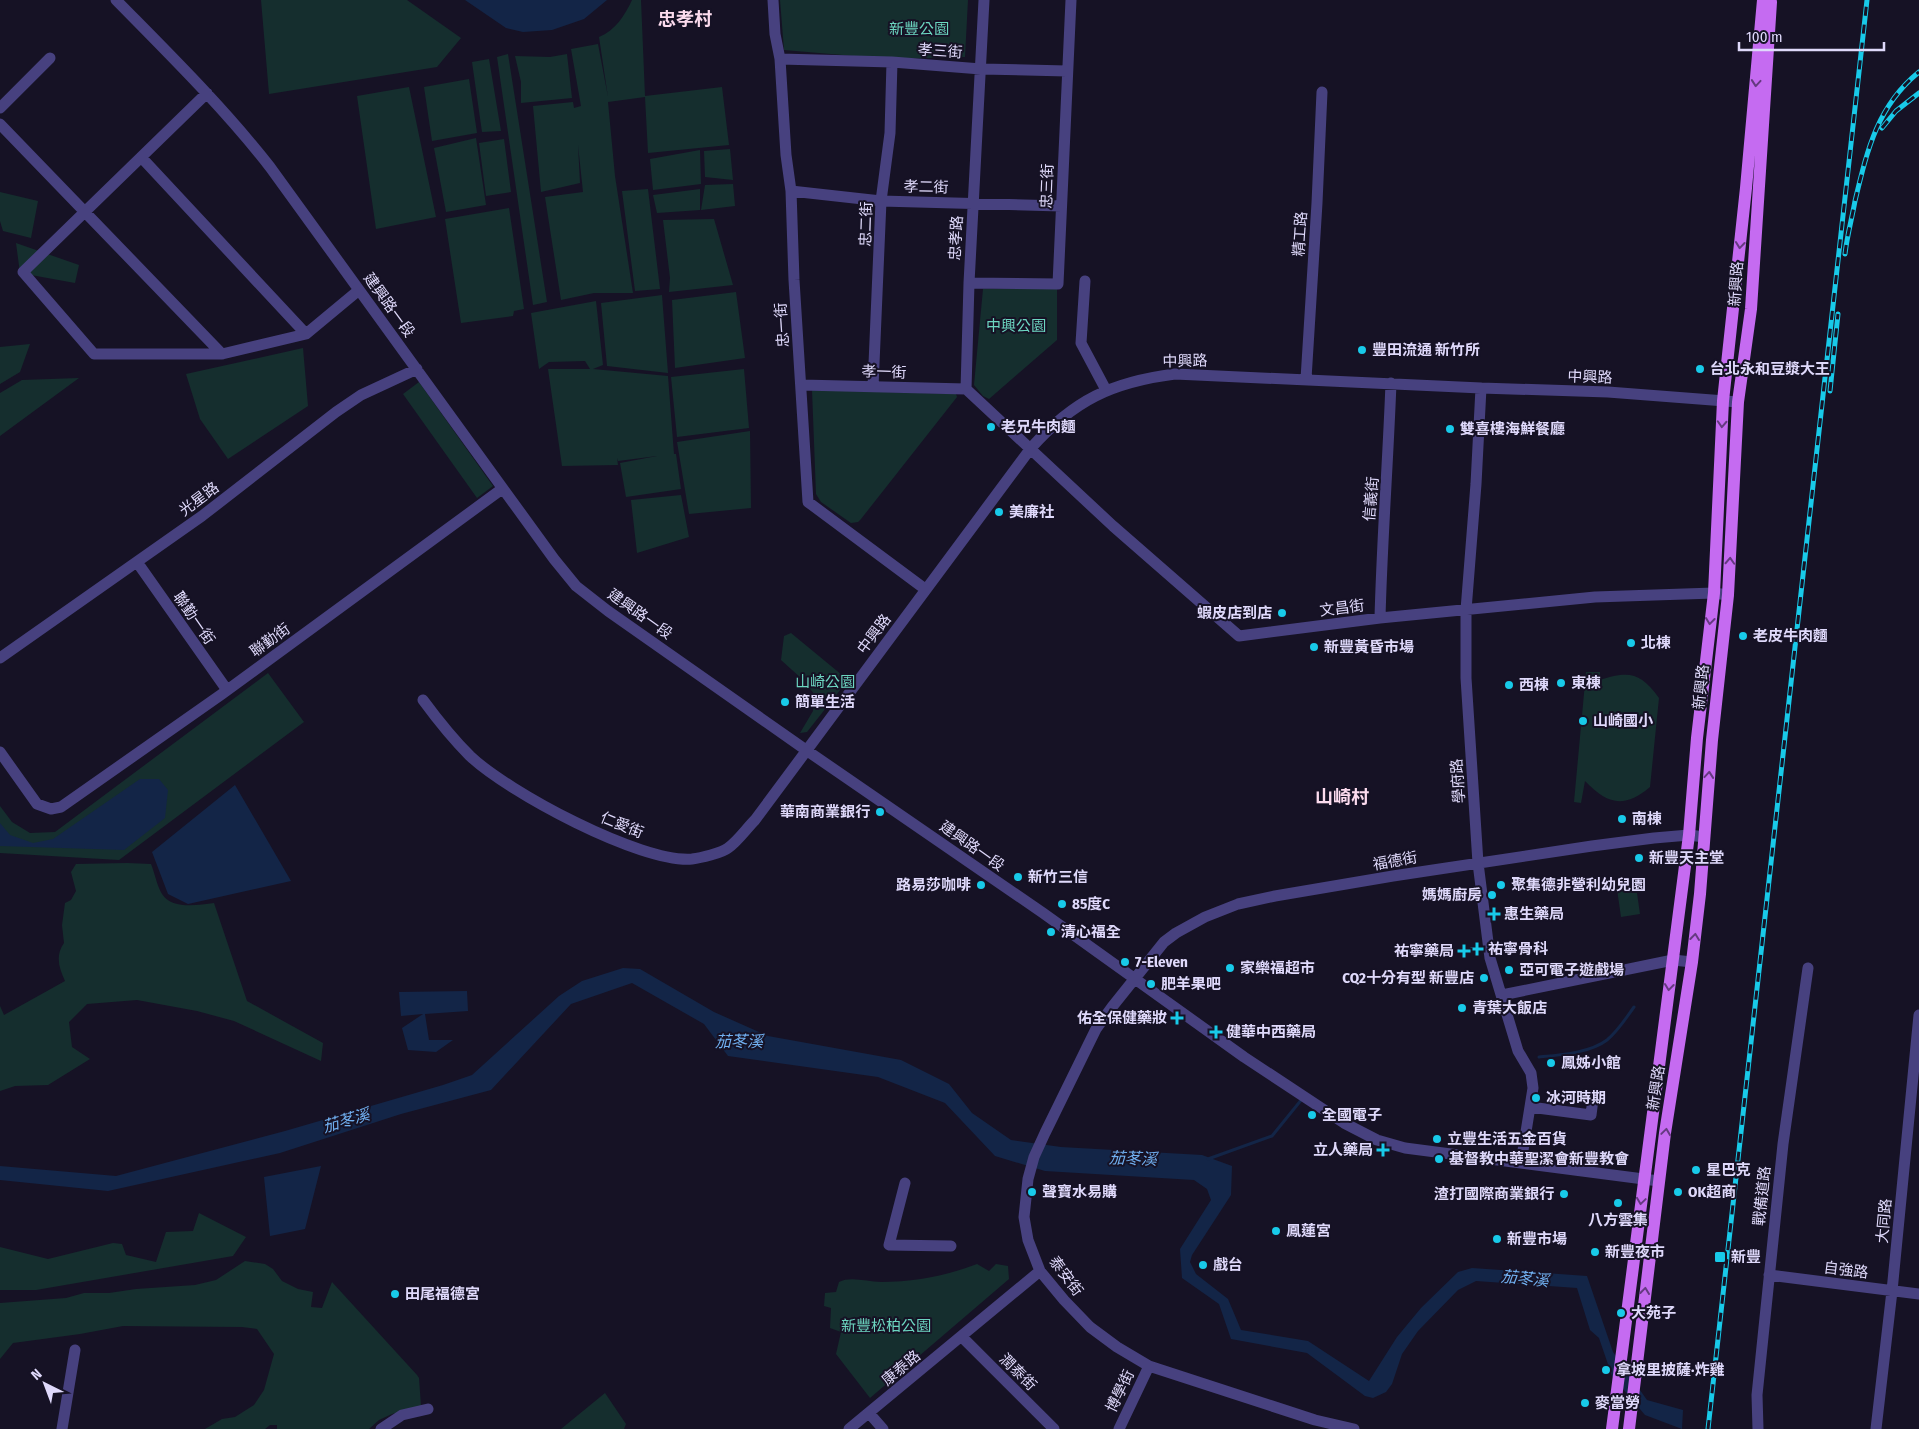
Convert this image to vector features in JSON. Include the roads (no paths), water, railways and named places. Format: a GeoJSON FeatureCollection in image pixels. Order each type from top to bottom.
{"type":"FeatureCollection","features":[{"type":"Feature","properties":{"kind":"main road","name":"新興路"},"geometry":{"type":"LineString","coordinates":[[1612,1429],[1673,960],[1714,593],[1723,401],[1746,188],[1763,0]]}},
{"type":"Feature","properties":{"kind":"main road","name":"新興路"},"geometry":{"type":"LineString","coordinates":[[1629,1429],[1659,1181],[1692,962],[1700,894],[1715,708],[1728,595],[1738,402],[1751,309],[1772,0]]}},
{"type":"Feature","properties":{"kind":"street","name":"建興路一段"},"geometry":{"type":"LineString","coordinates":[[116,0],[241,129],[417,369],[502,489],[576,586],[806,750],[1043,913],[1244,1057],[1344,1123],[1377,1140],[1405,1148],[1659,1181]]}},
{"type":"Feature","properties":{"kind":"street","name":"忠一街"},"geometry":{"type":"LineString","coordinates":[[773,0],[775,34],[780,59],[786,155],[791,191],[794,280],[808,502],[925,589]]}},
{"type":"Feature","properties":{"kind":"street","name":"忠孝路"},"geometry":{"type":"LineString","coordinates":[[966,389],[969,283],[984,0]]}},
{"type":"Feature","properties":{"kind":"street","name":"忠三街"},"geometry":{"type":"LineString","coordinates":[[969,283],[1058,284],[1071,0]]}},
{"type":"Feature","properties":{"kind":"street"},"geometry":{"type":"LineString","coordinates":[[0,108],[50,58]]}},
{"type":"Feature","properties":{"kind":"street","name":"孝三街"},"geometry":{"type":"LineString","coordinates":[[780,59],[892,62],[981,69],[1067,71]]}},
{"type":"Feature","properties":{"kind":"street","name":"忠二街"},"geometry":{"type":"LineString","coordinates":[[873,387],[882,201],[890,133],[892,62]]}},
{"type":"Feature","properties":{"kind":"street","name":"精工路"},"geometry":{"type":"LineString","coordinates":[[1306,379],[1322,92]]}},
{"type":"Feature","properties":{"kind":"street"},"geometry":{"type":"LineString","coordinates":[[207,93],[23,272],[94,354],[222,354],[306,334],[359,290]]}},
{"type":"Feature","properties":{"kind":"street"},"geometry":{"type":"LineString","coordinates":[[0,124],[222,354]]}},
{"type":"Feature","properties":{"kind":"street"},"geometry":{"type":"LineString","coordinates":[[141,157],[306,334]]}},
{"type":"Feature","properties":{"kind":"street","name":"孝二街"},"geometry":{"type":"LineString","coordinates":[[791,191],[882,201],[1061,206]]}},
{"type":"Feature","properties":{"kind":"street"},"geometry":{"type":"LineString","coordinates":[[1085,281],[1081,343],[1106,390]]}},
{"type":"Feature","properties":{"kind":"street","name":"光星路"},"geometry":{"type":"LineString","coordinates":[[0,658],[202,516],[336,412],[361,395],[417,369]]}},
{"type":"Feature","properties":{"kind":"street","name":"中興路"},"geometry":{"type":"LineString","coordinates":[[806,750],[1031,448],[1045,432],[1068,412],[1106,390],[1138,380],[1175,374],[1608,392],[1738,402]]}},
{"type":"Feature","properties":{"kind":"street","name":"信義街"},"geometry":{"type":"LineString","coordinates":[[1380,618],[1382,545],[1388,471],[1390,383]]}},
{"type":"Feature","properties":{"kind":"street","name":"孝一街"},"geometry":{"type":"LineString","coordinates":[[802,385],[966,389]]}},
{"type":"Feature","properties":{"kind":"street","name":"學府路"},"geometry":{"type":"LineString","coordinates":[[1481,388],[1466,610],[1466,678],[1478,863],[1490,958],[1518,1051],[1531,1073],[1533,1088],[1521,1163]]}},
{"type":"Feature","properties":{"kind":"street"},"geometry":{"type":"LineString","coordinates":[[966,389],[1031,448]]}},
{"type":"Feature","properties":{"kind":"street","name":"文昌街"},"geometry":{"type":"LineString","coordinates":[[1031,448],[1120,532],[1239,636],[1380,618],[1596,597],[1714,593],[1728,595]]}},
{"type":"Feature","properties":{"kind":"street","name":"聯勤街"},"geometry":{"type":"LineString","coordinates":[[0,752],[37,804],[51,810],[61,807],[227,690],[502,489]]}},
{"type":"Feature","properties":{"kind":"street","name":"聯勤一街"},"geometry":{"type":"LineString","coordinates":[[137,562],[227,690]]}},
{"type":"Feature","properties":{"kind":"street","name":"仁愛街"},"geometry":{"type":"LineString","coordinates":[[424,700],[435,717],[469,755],[490,772],[570,819],[614,839],[673,858],[692,859],[728,849],[755,820],[806,750]]}},
{"type":"Feature","properties":{"kind":"street","name":"福德街"},"geometry":{"type":"LineString","coordinates":[[1134,980],[1164,942],[1176,933],[1205,917],[1238,904],[1274,896],[1642,838],[1688,835],[1704,837]]}},
{"type":"Feature","properties":{"kind":"street"},"geometry":{"type":"LineString","coordinates":[[1502,995],[1673,960],[1692,962]]}},
{"type":"Feature","properties":{"kind":"street","name":"戰備道路"},"geometry":{"type":"LineString","coordinates":[[1758,1429],[1757,1395],[1783,1144],[1808,968]]}},
{"type":"Feature","properties":{"kind":"street","name":"泰安街"},"geometry":{"type":"LineString","coordinates":[[1134,980],[1096,1029],[1034,1157],[1028,1179],[1024,1217],[1028,1240],[1040,1271],[1090,1327],[1117,1347],[1149,1366],[1314,1425],[1354,1429]]}},
{"type":"Feature","properties":{"kind":"street","name":"大同路"},"geometry":{"type":"LineString","coordinates":[[1876,1429],[1892,1291],[1919,1014]]}},
{"type":"Feature","properties":{"kind":"street"},"geometry":{"type":"LineString","coordinates":[[1530,1107],[1591,1115],[1593,1098]]}},
{"type":"Feature","properties":{"kind":"street"},"geometry":{"type":"LineString","coordinates":[[905,1184],[889,1245],[952,1246]]}},
{"type":"Feature","properties":{"kind":"street","name":"康泰路"},"geometry":{"type":"LineString","coordinates":[[849,1429],[1040,1271]]}},
{"type":"Feature","properties":{"kind":"street","name":"自強路"},"geometry":{"type":"LineString","coordinates":[[1770,1275],[1919,1294]]}},
{"type":"Feature","properties":{"kind":"street","name":"潤泰街"},"geometry":{"type":"LineString","coordinates":[[962,1336],[1054,1429]]}},
{"type":"Feature","properties":{"kind":"street"},"geometry":{"type":"LineString","coordinates":[[62,1429],[75,1350]]}},
{"type":"Feature","properties":{"kind":"street","name":"博學街"},"geometry":{"type":"LineString","coordinates":[[1119,1429],[1149,1366]]}},
{"type":"Feature","properties":{"kind":"street"},"geometry":{"type":"LineString","coordinates":[[381,1429],[402,1416],[428,1410]]}},
{"type":"Feature","properties":{"kind":"street"},"geometry":{"type":"LineString","coordinates":[[868,1414],[883,1429]]}},
{"type":"Feature","properties":{"kind":"water"},"geometry":{"type":"Polygon","coordinates":[[[465,0],[607,0],[584,19],[552,30],[523,32],[506,28],[465,0]]]}},
{"type":"Feature","properties":{"kind":"water"},"geometry":{"type":"Polygon","coordinates":[[[140,779],[159,779],[168,790],[165,818],[124,850],[0,846],[0,823],[10,835],[33,843],[53,839],[140,779]]]}},
{"type":"Feature","properties":{"kind":"water"},"geometry":{"type":"Polygon","coordinates":[[[235,785],[291,881],[188,904],[168,894],[152,852],[235,785]]]}},
{"type":"Feature","properties":{"kind":"water","name":"茄苳溪"},"geometry":{"type":"Polygon","coordinates":[[[623,968],[640,969],[714,1012],[768,1036],[901,1060],[949,1084],[972,1113],[1011,1140],[1061,1147],[1202,1155],[1232,1166],[1231,1195],[1192,1255],[1190,1262],[1196,1274],[1228,1299],[1241,1330],[1308,1341],[1369,1381],[1397,1337],[1421,1308],[1458,1272],[1472,1268],[1587,1276],[1613,1352],[1647,1400],[1683,1410],[1682,1429],[1645,1415],[1612,1376],[1599,1338],[1590,1330],[1577,1288],[1476,1281],[1458,1290],[1418,1331],[1402,1354],[1392,1384],[1386,1392],[1373,1398],[1365,1396],[1307,1353],[1231,1339],[1219,1304],[1182,1278],[1180,1249],[1211,1200],[1207,1189],[1194,1180],[1045,1171],[995,1156],[945,1103],[878,1077],[728,1056],[704,1024],[632,983],[571,1004],[491,1090],[401,1114],[280,1153],[108,1191],[0,1180],[0,1166],[116,1176],[285,1131],[443,1085],[472,1075],[559,996],[582,981],[623,968]]]}},
{"type":"Feature","properties":{"kind":"water"},"geometry":{"type":"Polygon","coordinates":[[[467,991],[468,1011],[425,1014],[429,1040],[453,1040],[436,1052],[408,1050],[402,1028],[423,1014],[401,1016],[399,992],[467,991]]]}},
{"type":"Feature","properties":{"kind":"water"},"geometry":{"type":"Polygon","coordinates":[[[321,1166],[305,1229],[270,1236],[264,1177],[321,1166]]]}},
{"type":"Feature","properties":{"kind":"waterway"},"geometry":{"type":"LineString","coordinates":[[1539,1057],[1575,1053],[1600,1044],[1615,1033],[1634,1007]]}},
{"type":"Feature","properties":{"kind":"waterway"},"geometry":{"type":"LineString","coordinates":[[1208,1159],[1272,1136],[1302,1099]]}},
{"type":"Feature","properties":{"kind":"railway"},"geometry":{"type":"LineString","coordinates":[[1708,1429],[1867,0]]}},
{"type":"Feature","properties":{"kind":"railway"},"geometry":{"type":"LineString","coordinates":[[1845,254],[1859,182],[1869,147],[1883,115],[1893,99],[1919,72]]}},
{"type":"Feature","properties":{"kind":"railway"},"geometry":{"type":"LineString","coordinates":[[1882,128],[1896,111],[1919,93]]}},
{"type":"Feature","properties":{"kind":"railway"},"geometry":{"type":"LineString","coordinates":[[1830,391],[1838,314]]}},
{"type":"Feature","properties":{"kind":"place","name":"豐田流通 新竹所"},"geometry":{"type":"Point","coordinates":[1362,350]}},
{"type":"Feature","properties":{"kind":"place","name":"台北永和豆漿大王"},"geometry":{"type":"Point","coordinates":[1700,369]}},
{"type":"Feature","properties":{"kind":"place","name":"老兄牛肉麵"},"geometry":{"type":"Point","coordinates":[991,427]}},
{"type":"Feature","properties":{"kind":"place","name":"雙喜樓海鮮餐廳"},"geometry":{"type":"Point","coordinates":[1450,429]}},
{"type":"Feature","properties":{"kind":"place","name":"美廉社"},"geometry":{"type":"Point","coordinates":[999,512]}},
{"type":"Feature","properties":{"kind":"place","name":"蝦皮店到店"},"geometry":{"type":"Point","coordinates":[1282,613]}},
{"type":"Feature","properties":{"kind":"place","name":"老皮牛肉麵"},"geometry":{"type":"Point","coordinates":[1743,636]}},
{"type":"Feature","properties":{"kind":"place","name":"北棟"},"geometry":{"type":"Point","coordinates":[1631,643]}},
{"type":"Feature","properties":{"kind":"place","name":"新豐黃昏市場"},"geometry":{"type":"Point","coordinates":[1314,647]}},
{"type":"Feature","properties":{"kind":"place","name":"東棟"},"geometry":{"type":"Point","coordinates":[1561,683]}},
{"type":"Feature","properties":{"kind":"place","name":"西棟"},"geometry":{"type":"Point","coordinates":[1509,685]}},
{"type":"Feature","properties":{"kind":"place","name":"簡單生活"},"geometry":{"type":"Point","coordinates":[785,702]}},
{"type":"Feature","properties":{"kind":"place","name":"山崎國小"},"geometry":{"type":"Point","coordinates":[1583,721]}},
{"type":"Feature","properties":{"kind":"place","name":"華南商業銀行"},"geometry":{"type":"Point","coordinates":[880,812]}},
{"type":"Feature","properties":{"kind":"place","name":"南棟"},"geometry":{"type":"Point","coordinates":[1622,819]}},
{"type":"Feature","properties":{"kind":"place","name":"新豐天主堂"},"geometry":{"type":"Point","coordinates":[1639,858]}},
{"type":"Feature","properties":{"kind":"place","name":"新竹三信"},"geometry":{"type":"Point","coordinates":[1018,877]}},
{"type":"Feature","properties":{"kind":"place","name":"路易莎咖啡"},"geometry":{"type":"Point","coordinates":[981,885]}},
{"type":"Feature","properties":{"kind":"place","name":"聚集德非營利幼兒園"},"geometry":{"type":"Point","coordinates":[1501,885]}},
{"type":"Feature","properties":{"kind":"place","name":"媽媽廚房"},"geometry":{"type":"Point","coordinates":[1492,895]}},
{"type":"Feature","properties":{"kind":"place","name":"85度C"},"geometry":{"type":"Point","coordinates":[1062,904]}},
{"type":"Feature","properties":{"kind":"place","name":"惠生藥局"},"geometry":{"type":"Point","coordinates":[1494,914]}},
{"type":"Feature","properties":{"kind":"place","name":"清心福全"},"geometry":{"type":"Point","coordinates":[1051,932]}},
{"type":"Feature","properties":{"kind":"place","name":"祐寧骨科"},"geometry":{"type":"Point","coordinates":[1477,949]}},
{"type":"Feature","properties":{"kind":"place","name":"祐寧藥局"},"geometry":{"type":"Point","coordinates":[1464,951]}},
{"type":"Feature","properties":{"kind":"place","name":"7-Eleven"},"geometry":{"type":"Point","coordinates":[1125,962]}},
{"type":"Feature","properties":{"kind":"place","name":"家樂福超市"},"geometry":{"type":"Point","coordinates":[1230,968]}},
{"type":"Feature","properties":{"kind":"place","name":"亞可電子遊戲場"},"geometry":{"type":"Point","coordinates":[1509,970]}},
{"type":"Feature","properties":{"kind":"place","name":"CQ2十分有型 新豐店"},"geometry":{"type":"Point","coordinates":[1484,978]}},
{"type":"Feature","properties":{"kind":"place","name":"肥羊果吧"},"geometry":{"type":"Point","coordinates":[1151,984]}},
{"type":"Feature","properties":{"kind":"place","name":"青葉大飯店"},"geometry":{"type":"Point","coordinates":[1462,1008]}},
{"type":"Feature","properties":{"kind":"place","name":"佑全保健藥妝"},"geometry":{"type":"Point","coordinates":[1177,1018]}},
{"type":"Feature","properties":{"kind":"place","name":"健華中西藥局"},"geometry":{"type":"Point","coordinates":[1216,1032]}},
{"type":"Feature","properties":{"kind":"place","name":"鳳姊小館"},"geometry":{"type":"Point","coordinates":[1551,1063]}},
{"type":"Feature","properties":{"kind":"place","name":"冰河時期"},"geometry":{"type":"Point","coordinates":[1536,1098]}},
{"type":"Feature","properties":{"kind":"place","name":"全國電子"},"geometry":{"type":"Point","coordinates":[1312,1115]}},
{"type":"Feature","properties":{"kind":"place","name":"立豐生活五金百貨"},"geometry":{"type":"Point","coordinates":[1437,1139]}},
{"type":"Feature","properties":{"kind":"place","name":"立人藥局"},"geometry":{"type":"Point","coordinates":[1383,1150]}},
{"type":"Feature","properties":{"kind":"place","name":"基督教中華聖潔會新豐教會"},"geometry":{"type":"Point","coordinates":[1439,1159]}},
{"type":"Feature","properties":{"kind":"place","name":"星巴克"},"geometry":{"type":"Point","coordinates":[1696,1170]}},
{"type":"Feature","properties":{"kind":"place","name":"聲寶水易購"},"geometry":{"type":"Point","coordinates":[1032,1192]}},
{"type":"Feature","properties":{"kind":"place","name":"OK超商"},"geometry":{"type":"Point","coordinates":[1678,1192]}},
{"type":"Feature","properties":{"kind":"place","name":"渣打國際商業銀行"},"geometry":{"type":"Point","coordinates":[1564,1194]}},
{"type":"Feature","properties":{"kind":"place","name":"八方雲集"},"geometry":{"type":"Point","coordinates":[1618,1203]}},
{"type":"Feature","properties":{"kind":"place","name":"鳳蓮宮"},"geometry":{"type":"Point","coordinates":[1276,1231]}},
{"type":"Feature","properties":{"kind":"place","name":"新豐市場"},"geometry":{"type":"Point","coordinates":[1497,1239]}},
{"type":"Feature","properties":{"kind":"place","name":"新豐夜市"},"geometry":{"type":"Point","coordinates":[1595,1252]}},
{"type":"Feature","properties":{"kind":"place","name":"新豐"},"geometry":{"type":"Point","coordinates":[1720,1257]}},
{"type":"Feature","properties":{"kind":"place","name":"戲台"},"geometry":{"type":"Point","coordinates":[1203,1265]}},
{"type":"Feature","properties":{"kind":"place","name":"田尾福德宮"},"geometry":{"type":"Point","coordinates":[395,1294]}},
{"type":"Feature","properties":{"kind":"place","name":"大苑子"},"geometry":{"type":"Point","coordinates":[1621,1313]}},
{"type":"Feature","properties":{"kind":"place","name":"拿坡里披薩·炸雞"},"geometry":{"type":"Point","coordinates":[1606,1370]}},
{"type":"Feature","properties":{"kind":"place","name":"麥當勞"},"geometry":{"type":"Point","coordinates":[1585,1403]}},
{"type":"Feature","properties":{"kind":"district","name":"忠孝村"},"geometry":{"type":"Point","coordinates":[685,19]}},
{"type":"Feature","properties":{"kind":"district","name":"山崎村"},"geometry":{"type":"Point","coordinates":[1342,797]}},
{"type":"Feature","properties":{"kind":"park label","name":"新豐公園"},"geometry":{"type":"Point","coordinates":[919,29]}},
{"type":"Feature","properties":{"kind":"park label","name":"中興公園"},"geometry":{"type":"Point","coordinates":[1016,326]}},
{"type":"Feature","properties":{"kind":"park label","name":"山崎公園"},"geometry":{"type":"Point","coordinates":[825,682]}},
{"type":"Feature","properties":{"kind":"park label","name":"新豐松柏公園"},"geometry":{"type":"Point","coordinates":[886,1326]}}]}
